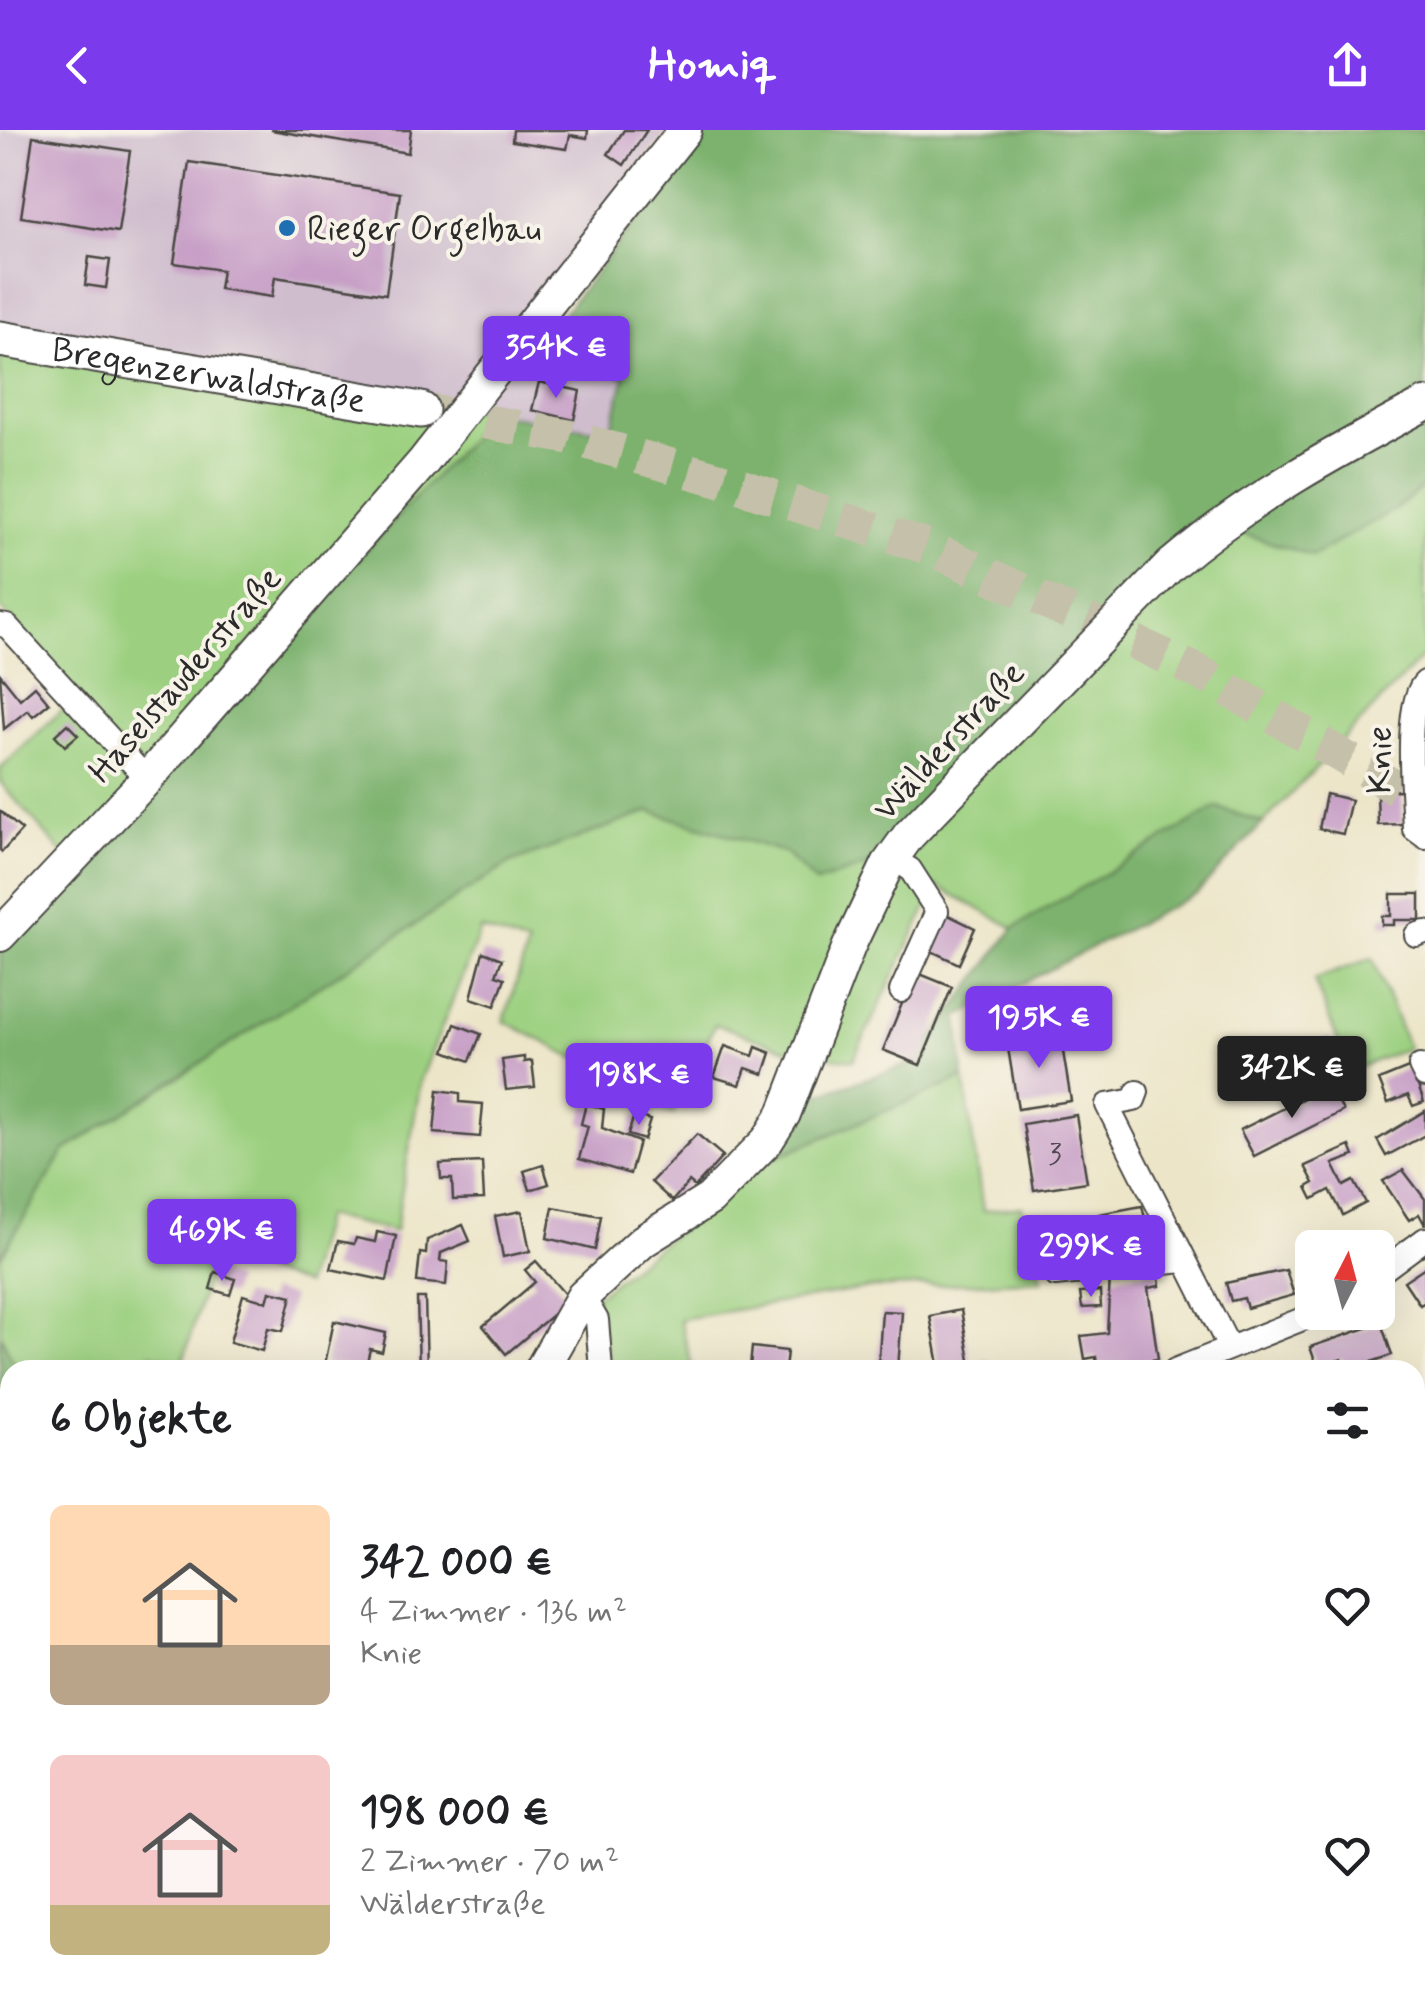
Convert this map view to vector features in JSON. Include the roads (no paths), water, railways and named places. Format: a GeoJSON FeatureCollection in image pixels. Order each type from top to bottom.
{"type":"FeatureCollection","features":[{"type":"Feature","properties":{"kind":"main road","name":"Bregenzerwaldstraße"},"geometry":{"type":"LineString","coordinates":[[0,339],[421,410]]}},
{"type":"Feature","properties":{"kind":"street","name":"Haselstauderstraße"},"geometry":{"type":"LineString","coordinates":[[0,935],[147,780],[424,461],[686,130]]}},
{"type":"Feature","properties":{"kind":"street","name":"Wälderstraße"},"geometry":{"type":"LineString","coordinates":[[546,1360],[584,1296],[643,1242],[710,1199],[767,1141],[784,1114],[850,946],[892,859],[930,810],[1170,566],[1213,529],[1315,464],[1425,404]]}},
{"type":"Feature","properties":{"kind":"street"},"geometry":{"type":"LineString","coordinates":[[0,624],[7,626],[147,780]]}},
{"type":"Feature","properties":{"kind":"street","name":"Knie"},"geometry":{"type":"LineString","coordinates":[[1425,682],[1414,697],[1412,772],[1414,829],[1425,837]]}},
{"type":"Feature","properties":{"kind":"street"},"geometry":{"type":"LineString","coordinates":[[892,859],[910,869],[937,911],[900,991]]}},
{"type":"Feature","properties":{"kind":"street"},"geometry":{"type":"LineString","coordinates":[[1137,1092],[1134,1100],[1107,1105],[1228,1345]]}},
{"type":"Feature","properties":{"kind":"street"},"geometry":{"type":"LineString","coordinates":[[1395,1261],[1425,1239]]}},
{"type":"Feature","properties":{"kind":"street"},"geometry":{"type":"LineString","coordinates":[[1055,1276],[1183,1261]]}},
{"type":"Feature","properties":{"kind":"street"},"geometry":{"type":"LineString","coordinates":[[584,1296],[597,1320],[600,1360]]}},
{"type":"Feature","properties":{"kind":"street"},"geometry":{"type":"LineString","coordinates":[[1196,1360],[1295,1321]]}},
{"type":"Feature","properties":{"kind":"tunnel"},"geometry":{"type":"LineString","coordinates":[[432,412],[569,437],[725,481],[930,548],[1197,671],[1425,805]]}},
{"type":"Feature","properties":{"kind":"place","name":"Rieger Orgelbau"},"geometry":{"type":"Point","coordinates":[287,228]}}]}
